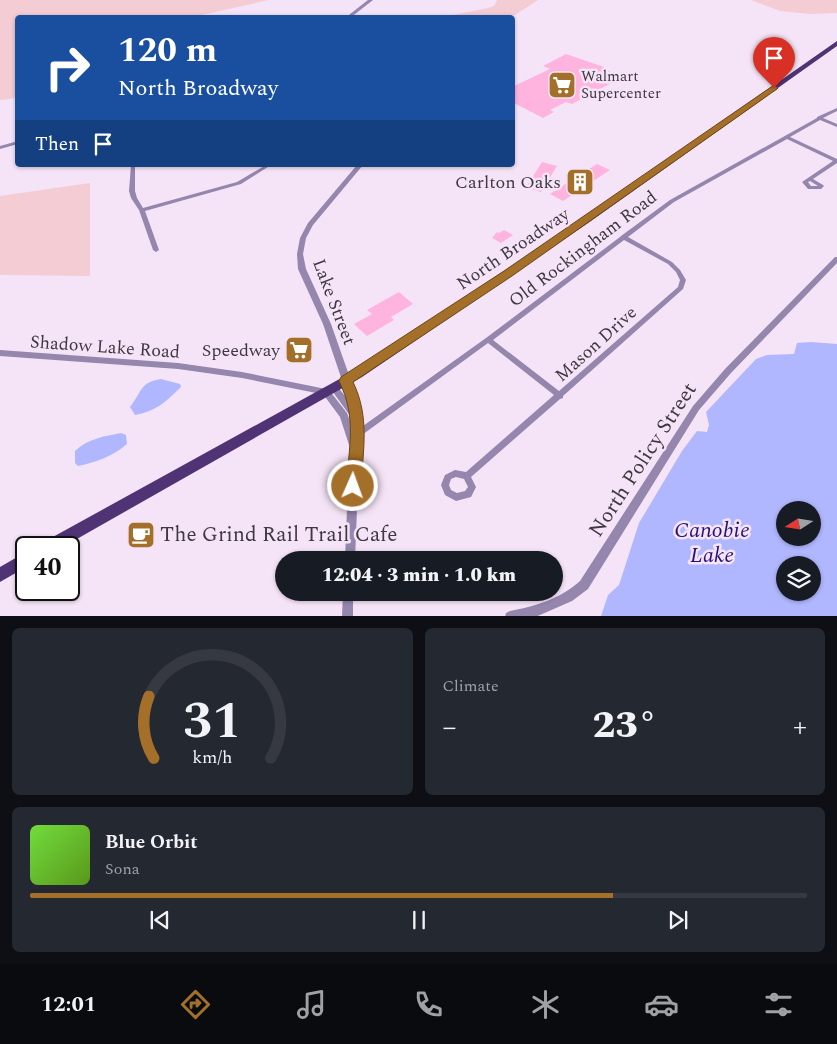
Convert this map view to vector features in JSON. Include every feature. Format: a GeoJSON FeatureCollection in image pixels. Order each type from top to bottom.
{"type":"FeatureCollection","features":[{"type":"Feature","properties":{"kind":"main road","name":"North Broadway"},"geometry":{"type":"LineString","coordinates":[[69,536],[346,381],[438,322],[837,44]]}},
{"type":"Feature","properties":{"kind":"main road"},"geometry":{"type":"LineString","coordinates":[[0,575],[15,566]]}},
{"type":"Feature","properties":{"kind":"street"},"geometry":{"type":"LineString","coordinates":[[351,15],[371,0]]}},
{"type":"Feature","properties":{"kind":"street","name":"Old Rockingham Road"},"geometry":{"type":"LineString","coordinates":[[359,432],[488,340],[681,195],[837,108]]}},
{"type":"Feature","properties":{"kind":"street"},"geometry":{"type":"LineString","coordinates":[[820,118],[837,126]]}},
{"type":"Feature","properties":{"kind":"street"},"geometry":{"type":"LineString","coordinates":[[786,137],[836,161],[810,179]]}},
{"type":"Feature","properties":{"kind":"street"},"geometry":{"type":"LineString","coordinates":[[0,148],[15,143]]}},
{"type":"Feature","properties":{"kind":"street"},"geometry":{"type":"LineString","coordinates":[[134,167],[132,191],[142,210],[156,250]]}},
{"type":"Feature","properties":{"kind":"street"},"geometry":{"type":"LineString","coordinates":[[142,210],[239,183],[266,167]]}},
{"type":"Feature","properties":{"kind":"street","name":"Lake Street"},"geometry":{"type":"LineString","coordinates":[[355,450],[359,432],[351,392],[326,324],[302,269],[300,254],[303,238],[310,224],[358,167]]}},
{"type":"Feature","properties":{"kind":"street","name":"Mason Drive"},"geometry":{"type":"LineString","coordinates":[[467,476],[560,396],[678,291],[683,284],[682,275],[675,267],[623,237]]}},
{"type":"Feature","properties":{"kind":"street","name":"North Policy Street"},"geometry":{"type":"LineString","coordinates":[[510,616],[551,606],[570,597],[584,585],[700,403],[728,371],[837,259]]}},
{"type":"Feature","properties":{"kind":"street"},"geometry":{"type":"LineString","coordinates":[[488,340],[560,396]]}},
{"type":"Feature","properties":{"kind":"street","name":"Shadow Lake Road"},"geometry":{"type":"LineString","coordinates":[[1,354],[178,366],[330,390]]}},
{"type":"Feature","properties":{"kind":"street"},"geometry":{"type":"LineString","coordinates":[[330,390],[358,420]]}},
{"type":"Feature","properties":{"kind":"street"},"geometry":{"type":"LineString","coordinates":[[330,390],[344,416],[355,450],[350,551]]}},
{"type":"Feature","properties":{"kind":"street"},"geometry":{"type":"LineString","coordinates":[[347,616],[348,601]]}},
{"type":"Feature","properties":{"kind":"shaded area"},"geometry":{"type":"Polygon","coordinates":[[[0,0],[269,0],[202,15],[15,15],[15,98],[0,100],[0,0]]]}},
{"type":"Feature","properties":{"kind":"shaded area"},"geometry":{"type":"Polygon","coordinates":[[[497,0],[538,0],[515,15],[453,15],[494,6],[497,0]]]}},
{"type":"Feature","properties":{"kind":"shaded area"},"geometry":{"type":"Polygon","coordinates":[[[751,0],[837,0],[837,13],[810,14],[780,11],[751,0]]]}},
{"type":"Feature","properties":{"kind":"shaded area"},"geometry":{"type":"Polygon","coordinates":[[[90,183],[90,276],[0,275],[0,196],[90,183]]]}},
{"type":"Feature","properties":{"kind":"water","name":"Canobie Lake"},"geometry":{"type":"Polygon","coordinates":[[[797,343],[837,344],[837,616],[601,616],[608,595],[619,585],[639,523],[682,451],[697,431],[707,432],[709,425],[706,412],[756,359],[767,355],[794,354],[797,343]]]}},
{"type":"Feature","properties":{"kind":"water"},"geometry":{"type":"Polygon","coordinates":[[[161,379],[180,384],[181,387],[160,405],[142,414],[135,415],[130,407],[142,388],[154,380],[161,379]]]}},
{"type":"Feature","properties":{"kind":"water"},"geometry":{"type":"Polygon","coordinates":[[[121,433],[126,435],[127,444],[116,452],[78,466],[75,463],[75,451],[80,447],[96,439],[121,433]]]}},
{"type":"Feature","properties":{"kind":"building","name":"Walmart Supercenter"},"geometry":{"type":"Polygon","coordinates":[[[566,54],[604,67],[602,68],[616,74],[610,77],[617,80],[572,104],[566,102],[550,110],[554,112],[543,118],[515,104],[515,86],[550,69],[543,66],[566,54]]]}},
{"type":"Feature","properties":{"kind":"building","name":"Carlton Oaks"},"geometry":{"type":"Polygon","coordinates":[[[542,162],[557,166],[541,192],[526,187],[542,162]]]}},
{"type":"Feature","properties":{"kind":"building","name":"Carlton Oaks"},"geometry":{"type":"Polygon","coordinates":[[[597,164],[610,170],[563,201],[550,194],[597,164]]]}},
{"type":"Feature","properties":{"kind":"building"},"geometry":{"type":"Polygon","coordinates":[[[504,230],[513,235],[501,243],[492,238],[497,232],[499,233],[504,230]]]}},
{"type":"Feature","properties":{"kind":"building"},"geometry":{"type":"Polygon","coordinates":[[[399,292],[413,304],[391,317],[394,320],[367,336],[354,324],[372,314],[367,310],[399,292]]]}},
{"type":"Feature","properties":{"kind":"place","name":"Walmart Supercenter"},"geometry":{"type":"Point","coordinates":[562,85]}},
{"type":"Feature","properties":{"kind":"place","name":"Carlton Oaks"},"geometry":{"type":"Point","coordinates":[580,182]}},
{"type":"Feature","properties":{"kind":"place","name":"Speedway"},"geometry":{"type":"Point","coordinates":[299,350]}},
{"type":"Feature","properties":{"kind":"place","name":"The Grind Rail Trail Cafe"},"geometry":{"type":"Point","coordinates":[141,535]}},
{"type":"Feature","properties":{"kind":"route"},"geometry":{"type":"LineString","coordinates":[[353,486],[355,450],[359,432],[351,392],[346,381],[438,322],[774,88]]}}]}
